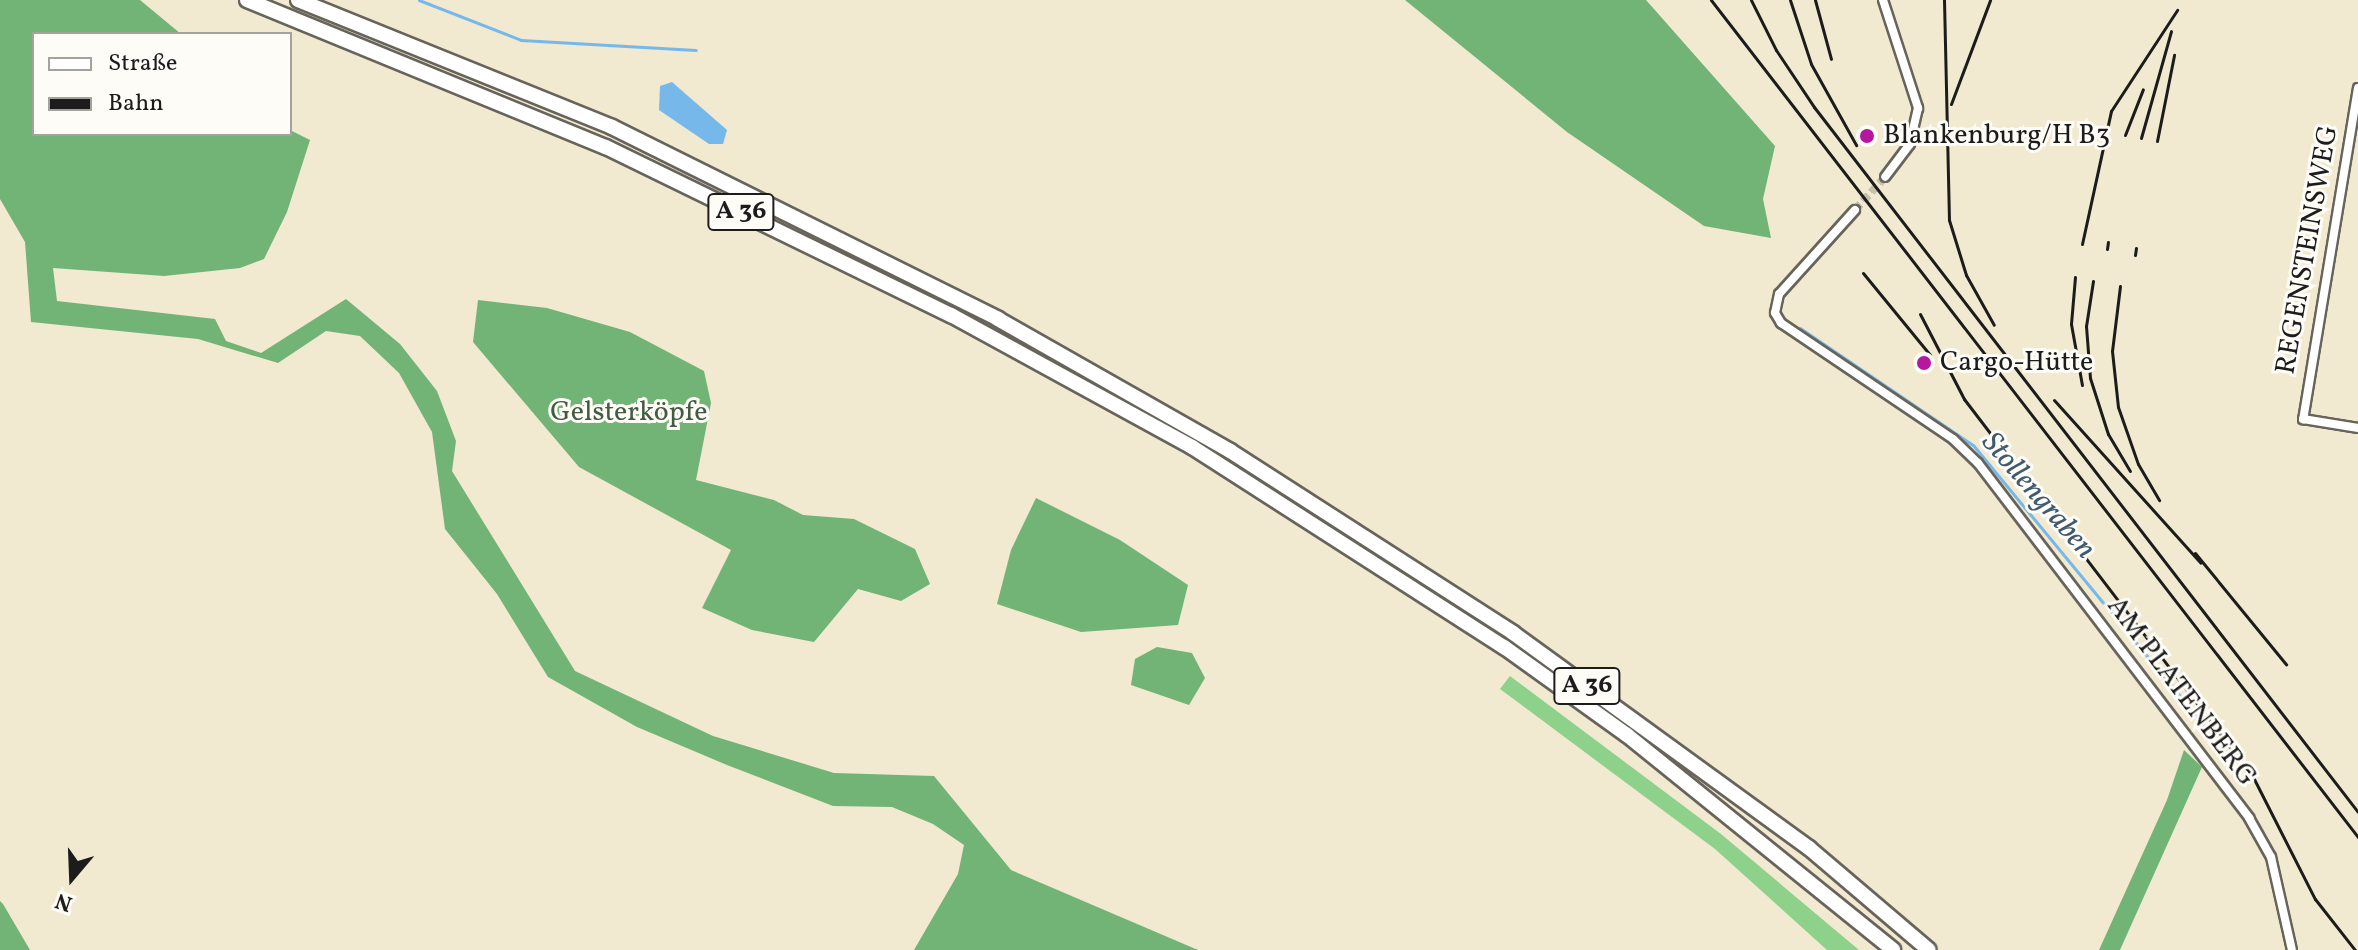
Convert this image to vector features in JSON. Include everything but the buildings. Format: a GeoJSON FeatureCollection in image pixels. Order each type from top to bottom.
{"type":"FeatureCollection","features":[{"type":"Feature","properties":{"kind":"highway","name":"A 36"},"geometry":{"type":"LineString","coordinates":[[247,0],[606,147],[951,315],[1192,447],[1529,664],[1650,754],[1893,950]]}},
{"type":"Feature","properties":{"kind":"highway","name":"A 36"},"geometry":{"type":"LineString","coordinates":[[298,0],[612,127],[998,319],[1230,451],[1537,650],[1809,848],[1929,950]]}},
{"type":"Feature","properties":{"kind":"street"},"geometry":{"type":"LineString","coordinates":[[1883,0],[1918,108],[1910,144],[1885,177]]}},
{"type":"Feature","properties":{"kind":"street","name":"REGENSTEINSWEG"},"geometry":{"type":"LineString","coordinates":[[2358,88],[2303,419],[2358,428]]}},
{"type":"Feature","properties":{"kind":"street","name":"AM PLATENBERG"},"geometry":{"type":"LineString","coordinates":[[1855,210],[1775,303],[1775,313],[1787,330],[1953,439],[1978,463],[2249,818],[2271,857],[2292,950]]}},
{"type":"Feature","properties":{"kind":"green space"},"geometry":{"type":"Polygon","coordinates":[[[0,0],[140,0],[179,32],[32,32],[32,136],[292,136],[292,131],[310,140],[287,212],[264,259],[240,268],[164,276],[53,268],[57,301],[215,319],[226,341],[261,353],[346,299],[400,344],[437,391],[456,441],[452,471],[575,671],[713,736],[834,773],[934,776],[1011,870],[1198,950],[914,950],[958,874],[964,845],[933,824],[892,807],[833,806],[727,765],[637,727],[548,677],[497,594],[445,529],[432,432],[399,373],[360,336],[326,331],[278,363],[198,339],[31,322],[25,242],[0,199],[0,0]]]}},
{"type":"Feature","properties":{"kind":"green space"},"geometry":{"type":"Polygon","coordinates":[[[1405,0],[1646,0],[1775,146],[1763,199],[1771,238],[1704,226],[1567,132],[1405,0]]]}},
{"type":"Feature","properties":{"kind":"green space","name":"Gelsterköpfe"},"geometry":{"type":"Polygon","coordinates":[[[478,300],[547,308],[630,332],[704,371],[711,403],[696,480],[774,500],[803,515],[854,519],[915,549],[930,584],[901,601],[858,589],[814,642],[752,630],[702,608],[731,550],[579,467],[473,342],[478,300]]]}},
{"type":"Feature","properties":{"kind":"green space"},"geometry":{"type":"Polygon","coordinates":[[[1036,498],[1120,540],[1188,585],[1178,625],[1081,632],[997,604],[1011,550],[1036,498]]]}},
{"type":"Feature","properties":{"kind":"green space"},"geometry":{"type":"Polygon","coordinates":[[[1157,647],[1192,653],[1205,678],[1189,705],[1131,685],[1135,659],[1157,647]]]}},
{"type":"Feature","properties":{"kind":"green space"},"geometry":{"type":"Polygon","coordinates":[[[1510,676],[1721,834],[1859,950],[1827,950],[1715,849],[1500,689],[1510,676]]]}},
{"type":"Feature","properties":{"kind":"green space"},"geometry":{"type":"Polygon","coordinates":[[[2184,750],[2202,767],[2120,950],[2099,950],[2167,800],[2184,750]]]}},
{"type":"Feature","properties":{"kind":"green space"},"geometry":{"type":"Polygon","coordinates":[[[0,901],[3,904],[30,950],[0,950],[0,901]]]}},
{"type":"Feature","properties":{"kind":"water"},"geometry":{"type":"Polygon","coordinates":[[[672,82],[727,130],[723,144],[709,144],[659,110],[660,86],[672,82]]]}},
{"type":"Feature","properties":{"kind":"waterway","name":"Stollengraben"},"geometry":{"type":"LineString","coordinates":[[419,0],[521,40],[696,50]]}},
{"type":"Feature","properties":{"kind":"waterway","name":"Stollengraben"},"geometry":{"type":"LineString","coordinates":[[1800,328],[1973,445],[2209,731]]}},
{"type":"Feature","properties":{"kind":"tunnel"},"geometry":{"type":"LineString","coordinates":[[1855,210],[1885,177]]}},
{"type":"Feature","properties":{"kind":"railway"},"geometry":{"type":"LineString","coordinates":[[1711,0],[2358,837]]}},
{"type":"Feature","properties":{"kind":"railway"},"geometry":{"type":"LineString","coordinates":[[1751,0],[1776,50],[1814,107],[2358,812]]}},
{"type":"Feature","properties":{"kind":"railway"},"geometry":{"type":"LineString","coordinates":[[1790,0],[1811,64],[1856,145]]}},
{"type":"Feature","properties":{"kind":"railway"},"geometry":{"type":"LineString","coordinates":[[1815,0],[1831,59]]}},
{"type":"Feature","properties":{"kind":"railway"},"geometry":{"type":"LineString","coordinates":[[1944,0],[1949,220],[1966,275],[1994,325]]}},
{"type":"Feature","properties":{"kind":"railway"},"geometry":{"type":"LineString","coordinates":[[1951,104],[1990,0]]}},
{"type":"Feature","properties":{"kind":"railway"},"geometry":{"type":"LineString","coordinates":[[2082,244],[2111,111],[2177,10]]}},
{"type":"Feature","properties":{"kind":"railway"},"geometry":{"type":"LineString","coordinates":[[2141,138],[2171,31]]}},
{"type":"Feature","properties":{"kind":"railway"},"geometry":{"type":"LineString","coordinates":[[2157,141],[2174,55]]}},
{"type":"Feature","properties":{"kind":"railway"},"geometry":{"type":"LineString","coordinates":[[2125,135],[2143,89]]}},
{"type":"Feature","properties":{"kind":"railway"},"geometry":{"type":"LineString","coordinates":[[2107,249],[2108,242]]}},
{"type":"Feature","properties":{"kind":"railway"},"geometry":{"type":"LineString","coordinates":[[2135,255],[2136,248]]}},
{"type":"Feature","properties":{"kind":"railway"},"geometry":{"type":"LineString","coordinates":[[1863,273],[1930,355]]}},
{"type":"Feature","properties":{"kind":"railway"},"geometry":{"type":"LineString","coordinates":[[2075,277],[2071,324],[2082,385]]}},
{"type":"Feature","properties":{"kind":"railway"},"geometry":{"type":"LineString","coordinates":[[2093,281],[2086,326],[2090,378],[2108,434],[2130,471]]}},
{"type":"Feature","properties":{"kind":"railway"},"geometry":{"type":"LineString","coordinates":[[2120,286],[2112,351],[2118,407],[2138,464],[2159,500]]}},
{"type":"Feature","properties":{"kind":"railway"},"geometry":{"type":"LineString","coordinates":[[1920,314],[1964,399],[2253,777],[2315,899],[2355,950]]}},
{"type":"Feature","properties":{"kind":"railway"},"geometry":{"type":"LineString","coordinates":[[2054,400],[2201,563]]}},
{"type":"Feature","properties":{"kind":"railway"},"geometry":{"type":"LineString","coordinates":[[2195,553],[2286,664]]}},
{"type":"Feature","properties":{"kind":"place","name":"Blankenburg/H B3"},"geometry":{"type":"Point","coordinates":[1867,136]}},
{"type":"Feature","properties":{"kind":"place","name":"Cargo-Hütte"},"geometry":{"type":"Point","coordinates":[1924,363]}}]}
